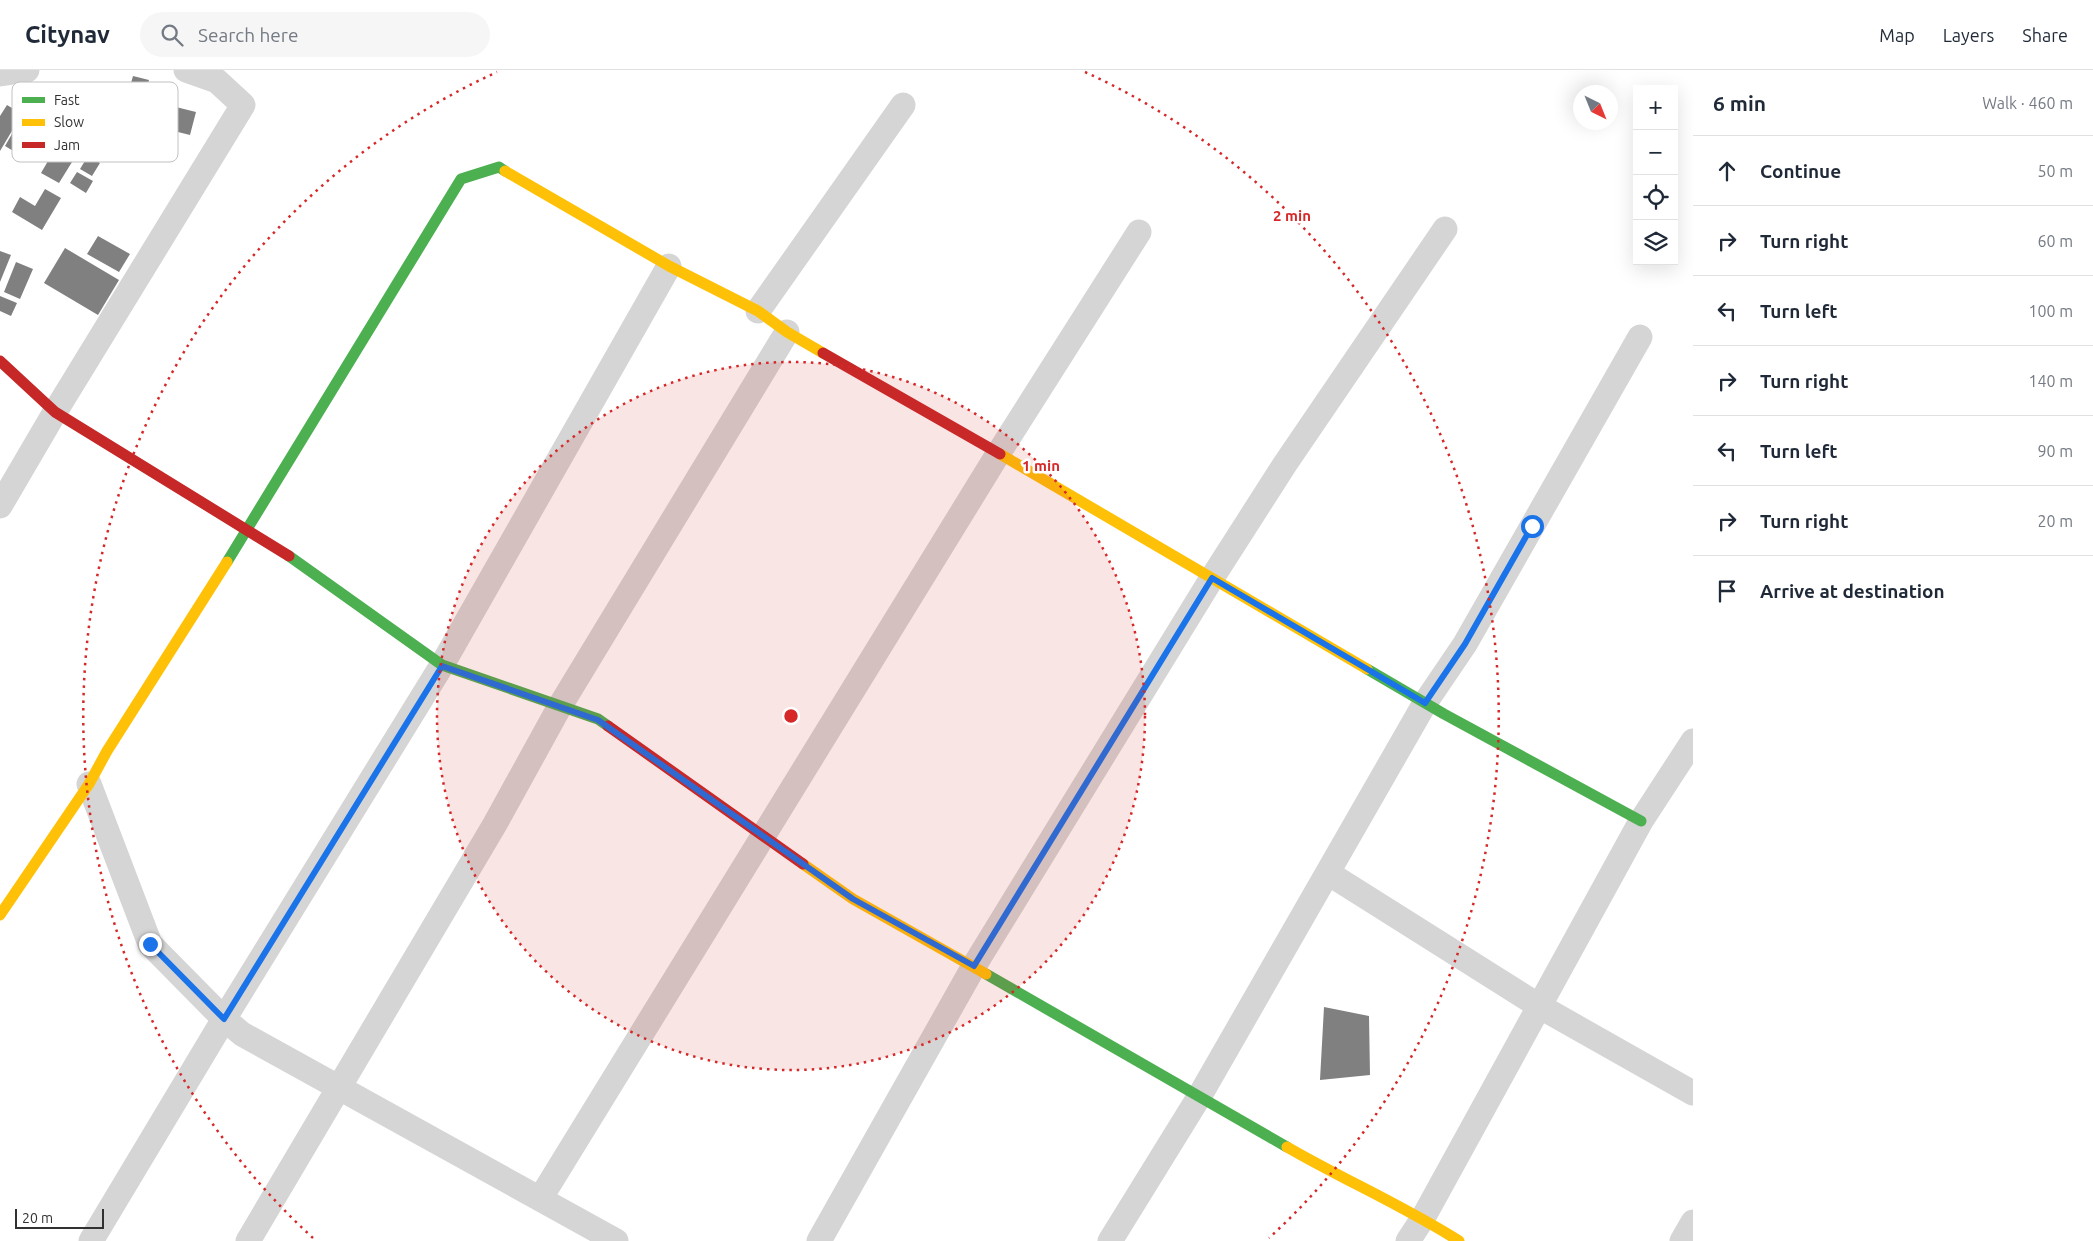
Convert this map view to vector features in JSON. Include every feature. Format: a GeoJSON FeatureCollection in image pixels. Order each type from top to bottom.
{"type":"FeatureCollection","features":[{"type":"Feature","properties":{"kind":"street"},"geometry":{"type":"LineString","coordinates":[[0,74],[26,70]]}},
{"type":"Feature","properties":{"kind":"street"},"geometry":{"type":"LineString","coordinates":[[0,506],[55,412],[243,105],[217,81],[186,70]]}},
{"type":"Feature","properties":{"kind":"street"},"geometry":{"type":"LineString","coordinates":[[758,311],[903,105]]}},
{"type":"Feature","properties":{"kind":"street"},"geometry":{"type":"LineString","coordinates":[[0,915],[89,784],[107,751],[247,530],[461,179],[499,167],[669,266],[758,311],[787,332],[1425,703],[1641,821]]}},
{"type":"Feature","properties":{"kind":"street"},"geometry":{"type":"LineString","coordinates":[[819,1241],[974,966],[1212,578],[1285,464],[1445,230]]}},
{"type":"Feature","properties":{"kind":"street"},"geometry":{"type":"LineString","coordinates":[[540,1199],[998,454],[1139,232]]}},
{"type":"Feature","properties":{"kind":"street"},"geometry":{"type":"LineString","coordinates":[[91,1241],[224,1019],[442,666],[669,266]]}},
{"type":"Feature","properties":{"kind":"street"},"geometry":{"type":"LineString","coordinates":[[248,1241],[494,824],[560,706],[787,332]]}},
{"type":"Feature","properties":{"kind":"street"},"geometry":{"type":"LineString","coordinates":[[1110,1241],[1199,1097],[1425,703],[1465,644],[1640,337]]}},
{"type":"Feature","properties":{"kind":"street"},"geometry":{"type":"LineString","coordinates":[[0,361],[55,412],[296,560],[442,666],[598,720],[853,899],[974,966],[1330,1172],[1423,1218],[1460,1241]]}},
{"type":"Feature","properties":{"kind":"street"},"geometry":{"type":"LineString","coordinates":[[1408,1241],[1423,1218],[1641,821],[1693,741]]}},
{"type":"Feature","properties":{"kind":"street"},"geometry":{"type":"LineString","coordinates":[[89,784],[150,944],[224,1019],[242,1034],[616,1241]]}},
{"type":"Feature","properties":{"kind":"street"},"geometry":{"type":"LineString","coordinates":[[1328,873],[1539,1006],[1693,1093]]}},
{"type":"Feature","properties":{"kind":"street"},"geometry":{"type":"LineString","coordinates":[[1682,1241],[1693,1222]]}},
{"type":"Feature","properties":{"kind":"building"},"geometry":{"type":"Polygon","coordinates":[[[133,76],[149,80],[148,82],[131,82],[133,76]]]}},
{"type":"Feature","properties":{"kind":"building"},"geometry":{"type":"Polygon","coordinates":[[[7,105],[12,108],[12,131],[0,151],[0,116],[7,105]]]}},
{"type":"Feature","properties":{"kind":"building"},"geometry":{"type":"Polygon","coordinates":[[[178,108],[196,112],[190,135],[178,132],[178,108]]]}},
{"type":"Feature","properties":{"kind":"building"},"geometry":{"type":"Polygon","coordinates":[[[12,134],[12,150],[5,146],[12,134]]]}},
{"type":"Feature","properties":{"kind":"building"},"geometry":{"type":"Polygon","coordinates":[[[47,162],[72,162],[59,183],[41,173],[47,162]]]}},
{"type":"Feature","properties":{"kind":"building"},"geometry":{"type":"Polygon","coordinates":[[[84,162],[100,163],[92,176],[80,169],[84,162]]]}},
{"type":"Feature","properties":{"kind":"building"},"geometry":{"type":"Polygon","coordinates":[[[77,172],[93,181],[86,193],[70,183],[77,172]]]}},
{"type":"Feature","properties":{"kind":"building"},"geometry":{"type":"Polygon","coordinates":[[[45,189],[61,198],[42,230],[12,212],[20,197],[35,206],[45,189]]]}},
{"type":"Feature","properties":{"kind":"building"},"geometry":{"type":"Polygon","coordinates":[[[98,236],[130,254],[119,272],[87,254],[98,236]]]}},
{"type":"Feature","properties":{"kind":"building"},"geometry":{"type":"Polygon","coordinates":[[[65,248],[119,280],[98,315],[44,283],[65,248]]]}},
{"type":"Feature","properties":{"kind":"building"},"geometry":{"type":"Polygon","coordinates":[[[0,251],[11,255],[0,282],[0,251]]]}},
{"type":"Feature","properties":{"kind":"building"},"geometry":{"type":"Polygon","coordinates":[[[16,262],[33,269],[20,299],[4,292],[16,262]]]}},
{"type":"Feature","properties":{"kind":"building"},"geometry":{"type":"Polygon","coordinates":[[[0,296],[17,303],[11,316],[0,311],[0,296]]]}},
{"type":"Feature","properties":{"kind":"building"},"geometry":{"type":"Polygon","coordinates":[[[1324,1007],[1369,1016],[1370,1075],[1320,1080],[1324,1007]]]}},
{"type":"Feature","properties":{"kind":"traffic: fast"},"geometry":{"type":"LineString","coordinates":[[227,562],[461,179],[499,167],[505,171]]}},
{"type":"Feature","properties":{"kind":"traffic: fast"},"geometry":{"type":"LineString","coordinates":[[289,556],[442,665],[598,719],[608,726]]}},
{"type":"Feature","properties":{"kind":"traffic: fast"},"geometry":{"type":"LineString","coordinates":[[1367,669],[1444,714],[1641,821]]}},
{"type":"Feature","properties":{"kind":"traffic: fast"},"geometry":{"type":"LineString","coordinates":[[986,974],[1287,1147]]}},
{"type":"Feature","properties":{"kind":"traffic: slow"},"geometry":{"type":"LineString","coordinates":[[505,171],[669,266],[758,311],[787,332],[823,353]]}},
{"type":"Feature","properties":{"kind":"traffic: slow"},"geometry":{"type":"LineString","coordinates":[[1000,454],[1367,669]]}},
{"type":"Feature","properties":{"kind":"traffic: slow"},"geometry":{"type":"LineString","coordinates":[[0,915],[89,784],[107,751],[227,562]]}},
{"type":"Feature","properties":{"kind":"traffic: slow"},"geometry":{"type":"LineString","coordinates":[[803,864],[853,899],[986,974]]}},
{"type":"Feature","properties":{"kind":"traffic: slow"},"geometry":{"type":"LineString","coordinates":[[1287,1147],[1417,1216],[1459,1241]]}},
{"type":"Feature","properties":{"kind":"traffic: jam"},"geometry":{"type":"LineString","coordinates":[[823,353],[1000,454]]}},
{"type":"Feature","properties":{"kind":"traffic: jam"},"geometry":{"type":"LineString","coordinates":[[0,361],[55,412],[289,556]]}},
{"type":"Feature","properties":{"kind":"traffic: jam"},"geometry":{"type":"LineString","coordinates":[[608,726],[803,864]]}},
{"type":"Feature","properties":{"kind":"route"},"geometry":{"type":"LineString","coordinates":[[150,944],[224,1019],[442,666],[598,720],[853,899],[974,966],[1212,578],[1425,703],[1465,644],[1532,526]]}}]}
